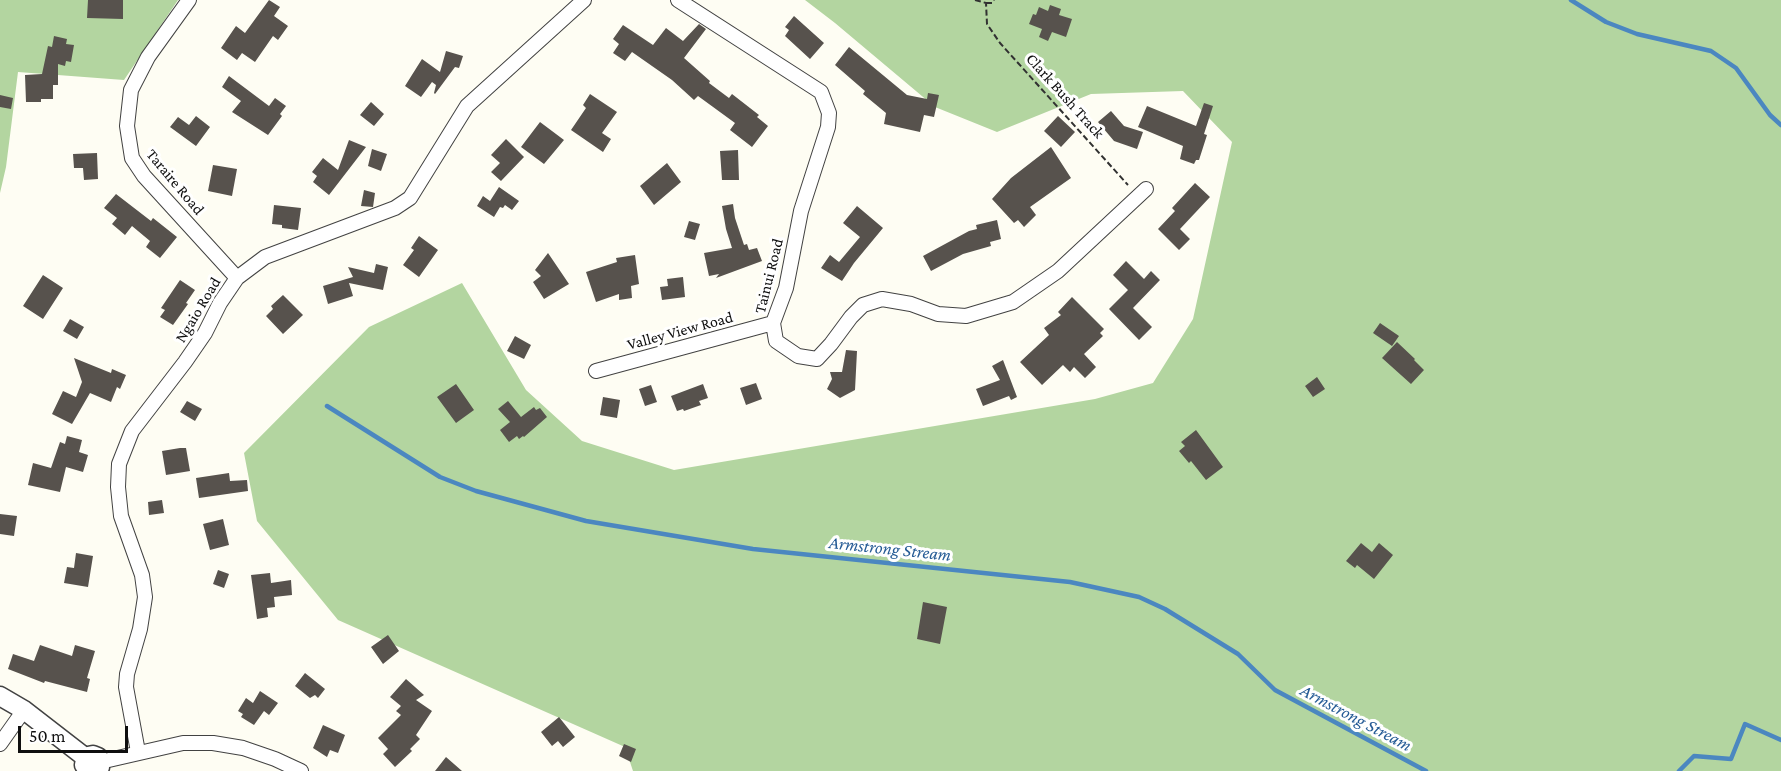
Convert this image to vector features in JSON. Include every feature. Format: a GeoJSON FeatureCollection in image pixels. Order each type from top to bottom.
{"type":"FeatureCollection","features":[{"type":"Feature","properties":{"kind":"street","name":"Taraire Road"},"geometry":{"type":"LineString","coordinates":[[189,0],[148,57],[131,90],[127,126],[132,158],[144,176],[237,278]]}},
{"type":"Feature","properties":{"kind":"street","name":"Ngaio Road"},"geometry":{"type":"LineString","coordinates":[[138,752],[126,687],[145,597],[142,575],[121,516],[118,487],[119,464],[132,431],[205,333],[220,303],[237,278],[265,257],[394,208],[410,198],[467,106],[585,0]]}},
{"type":"Feature","properties":{"kind":"street","name":"Tainui Road"},"geometry":{"type":"LineString","coordinates":[[678,0],[821,92],[829,113],[828,127],[801,211],[786,288],[773,323],[776,342],[798,356],[817,359],[850,317],[863,305],[882,299],[897,300],[938,314],[966,316],[1013,302],[1058,271],[1146,189]]}},
{"type":"Feature","properties":{"kind":"street","name":"Valley View Road"},"geometry":{"type":"LineString","coordinates":[[596,371],[773,323]]}},
{"type":"Feature","properties":{"kind":"street"},"geometry":{"type":"LineString","coordinates":[[0,696],[24,710],[93,765],[138,752],[183,743],[213,743],[243,748],[301,771]]}},
{"type":"Feature","properties":{"kind":"street"},"geometry":{"type":"LineString","coordinates":[[0,744],[24,710]]}},
{"type":"Feature","properties":{"kind":"path"},"geometry":{"type":"LineString","coordinates":[[975,0],[986,3],[992,3],[994,0]]}},
{"type":"Feature","properties":{"kind":"path","name":"Clark Bush Track"},"geometry":{"type":"LineString","coordinates":[[986,3],[987,24],[1000,43],[1131,187],[1146,189]]}},
{"type":"Feature","properties":{"kind":"green space"},"geometry":{"type":"Polygon","coordinates":[[[0,0],[178,0],[124,80],[18,72],[6,167],[0,193],[0,0]]]}},
{"type":"Feature","properties":{"kind":"green space"},"geometry":{"type":"Polygon","coordinates":[[[805,0],[1781,0],[1781,771],[633,771],[625,747],[338,620],[257,521],[244,453],[369,327],[462,283],[526,390],[582,441],[674,470],[1095,399],[1153,383],[1193,319],[1232,142],[1183,91],[1091,94],[997,132],[935,107],[805,0]]]}},
{"type":"Feature","properties":{"kind":"building"},"geometry":{"type":"Polygon","coordinates":[[[88,0],[123,0],[123,19],[87,18],[88,0]]]}},
{"type":"Feature","properties":{"kind":"building"},"geometry":{"type":"Polygon","coordinates":[[[269,0],[280,7],[274,16],[288,26],[278,40],[273,36],[255,62],[242,53],[237,60],[221,48],[236,26],[245,33],[269,0]]]}},
{"type":"Feature","properties":{"kind":"building"},"geometry":{"type":"Polygon","coordinates":[[[1050,5],[1061,9],[1059,15],[1072,19],[1066,37],[1052,32],[1048,41],[1039,37],[1042,29],[1029,24],[1039,7],[1048,11],[1050,5]]]}},
{"type":"Feature","properties":{"kind":"building"},"geometry":{"type":"Polygon","coordinates":[[[794,16],[824,43],[810,59],[785,36],[789,30],[785,27],[794,16]]]}},
{"type":"Feature","properties":{"kind":"building"},"geometry":{"type":"Polygon","coordinates":[[[699,24],[706,29],[684,58],[710,81],[709,83],[729,98],[732,94],[759,115],[757,117],[768,126],[752,147],[730,130],[735,123],[698,96],[694,100],[672,80],[632,52],[625,61],[613,53],[619,44],[613,39],[623,25],[653,45],[666,28],[683,41],[699,24]]]}},
{"type":"Feature","properties":{"kind":"building"},"geometry":{"type":"Polygon","coordinates":[[[54,36],[67,39],[66,44],[74,45],[71,62],[66,61],[65,66],[58,64],[58,85],[53,85],[53,99],[26,102],[25,75],[42,74],[48,46],[52,47],[54,36]]]}},
{"type":"Feature","properties":{"kind":"building"},"geometry":{"type":"Polygon","coordinates":[[[849,47],[907,95],[927,99],[928,93],[939,95],[934,117],[924,115],[920,132],[884,124],[886,113],[863,94],[865,91],[835,65],[849,47]]]}},
{"type":"Feature","properties":{"kind":"building"},"geometry":{"type":"Polygon","coordinates":[[[446,51],[463,56],[459,68],[455,67],[435,94],[436,85],[432,82],[421,97],[405,86],[422,59],[440,72],[446,51]]]}},
{"type":"Feature","properties":{"kind":"building"},"geometry":{"type":"Polygon","coordinates":[[[229,76],[269,106],[275,98],[286,106],[280,114],[282,116],[268,135],[232,112],[241,101],[222,87],[229,76]]]}},
{"type":"Feature","properties":{"kind":"building"},"geometry":{"type":"Polygon","coordinates":[[[590,94],[617,112],[602,133],[611,139],[603,152],[571,130],[586,108],[583,105],[590,94]]]}},
{"type":"Feature","properties":{"kind":"building"},"geometry":{"type":"Polygon","coordinates":[[[0,95],[13,98],[11,109],[0,107],[0,95]]]}},
{"type":"Feature","properties":{"kind":"building"},"geometry":{"type":"Polygon","coordinates":[[[371,102],[384,114],[374,126],[360,115],[371,102]]]}},
{"type":"Feature","properties":{"kind":"building"},"geometry":{"type":"Polygon","coordinates":[[[1204,103],[1213,106],[1199,160],[1196,160],[1194,164],[1180,159],[1183,146],[1138,127],[1147,106],[1196,126],[1204,103]]]}},
{"type":"Feature","properties":{"kind":"building"},"geometry":{"type":"Polygon","coordinates":[[[1111,111],[1124,126],[1143,132],[1137,149],[1114,141],[1098,122],[1111,111]]]}},
{"type":"Feature","properties":{"kind":"building"},"geometry":{"type":"Polygon","coordinates":[[[196,116],[210,127],[196,146],[170,127],[178,117],[189,125],[196,116]]]}},
{"type":"Feature","properties":{"kind":"building"},"geometry":{"type":"Polygon","coordinates":[[[1058,116],[1075,132],[1061,147],[1044,131],[1058,116]]]}},
{"type":"Feature","properties":{"kind":"building"},"geometry":{"type":"Polygon","coordinates":[[[540,122],[564,140],[544,164],[521,147],[540,122]]]}},
{"type":"Feature","properties":{"kind":"building"},"geometry":{"type":"Polygon","coordinates":[[[506,139],[524,157],[501,181],[491,172],[500,163],[491,155],[506,139]]]}},
{"type":"Feature","properties":{"kind":"building"},"geometry":{"type":"Polygon","coordinates":[[[349,140],[366,147],[329,195],[313,182],[317,176],[312,172],[323,158],[338,170],[349,140]]]}},
{"type":"Feature","properties":{"kind":"building"},"geometry":{"type":"Polygon","coordinates":[[[1051,147],[1071,178],[1030,207],[1036,215],[1024,227],[1018,220],[1014,223],[992,199],[1011,178],[1051,147]]]}},
{"type":"Feature","properties":{"kind":"building"},"geometry":{"type":"Polygon","coordinates":[[[372,149],[387,154],[381,171],[368,166],[372,149]]]}},
{"type":"Feature","properties":{"kind":"building"},"geometry":{"type":"Polygon","coordinates":[[[738,150],[739,180],[722,180],[720,151],[738,150]]]}},
{"type":"Feature","properties":{"kind":"building"},"geometry":{"type":"Polygon","coordinates":[[[97,153],[98,179],[84,180],[83,168],[74,168],[73,154],[97,153]]]}},
{"type":"Feature","properties":{"kind":"building"},"geometry":{"type":"Polygon","coordinates":[[[667,163],[681,182],[654,205],[640,186],[667,163]]]}},
{"type":"Feature","properties":{"kind":"building"},"geometry":{"type":"Polygon","coordinates":[[[213,165],[237,169],[232,196],[208,191],[213,165]]]}},
{"type":"Feature","properties":{"kind":"building"},"geometry":{"type":"Polygon","coordinates":[[[1195,183],[1210,197],[1180,229],[1190,239],[1179,250],[1158,229],[1175,211],[1172,208],[1195,183]]]}},
{"type":"Feature","properties":{"kind":"building"},"geometry":{"type":"Polygon","coordinates":[[[499,187],[519,201],[512,210],[505,205],[503,208],[500,207],[494,217],[477,206],[483,196],[490,201],[499,187]]]}},
{"type":"Feature","properties":{"kind":"building"},"geometry":{"type":"Polygon","coordinates":[[[364,190],[375,193],[373,207],[361,206],[364,190]]]}},
{"type":"Feature","properties":{"kind":"building"},"geometry":{"type":"Polygon","coordinates":[[[116,194],[151,221],[153,218],[177,237],[160,258],[146,247],[150,241],[132,226],[125,235],[112,224],[117,218],[104,208],[116,194]]]}},
{"type":"Feature","properties":{"kind":"building"},"geometry":{"type":"Polygon","coordinates":[[[733,204],[744,245],[747,244],[749,250],[757,248],[762,261],[716,278],[719,274],[709,276],[704,253],[732,248],[722,206],[733,204]]]}},
{"type":"Feature","properties":{"kind":"building"},"geometry":{"type":"Polygon","coordinates":[[[274,205],[301,208],[298,230],[272,224],[274,205]]]}},
{"type":"Feature","properties":{"kind":"building"},"geometry":{"type":"Polygon","coordinates":[[[857,206],[883,228],[842,281],[821,268],[830,255],[839,262],[860,237],[843,223],[857,206]]]}},
{"type":"Feature","properties":{"kind":"building"},"geometry":{"type":"Polygon","coordinates":[[[997,220],[1001,239],[990,242],[991,246],[963,254],[931,271],[923,256],[977,229],[976,225],[997,220]]]}},
{"type":"Feature","properties":{"kind":"building"},"geometry":{"type":"Polygon","coordinates":[[[689,221],[700,224],[695,240],[684,237],[689,221]]]}},
{"type":"Feature","properties":{"kind":"building"},"geometry":{"type":"Polygon","coordinates":[[[419,236],[438,250],[419,277],[403,265],[414,250],[411,248],[419,236]]]}},
{"type":"Feature","properties":{"kind":"building"},"geometry":{"type":"Polygon","coordinates":[[[548,253],[569,284],[544,299],[533,282],[541,276],[535,270],[548,253]]]}},
{"type":"Feature","properties":{"kind":"building"},"geometry":{"type":"Polygon","coordinates":[[[635,255],[639,284],[631,286],[632,298],[619,300],[619,294],[596,302],[586,272],[617,262],[616,258],[635,255]]]}},
{"type":"Feature","properties":{"kind":"building"},"geometry":{"type":"Polygon","coordinates":[[[1126,261],[1144,279],[1151,271],[1160,280],[1133,308],[1152,327],[1139,340],[1109,309],[1128,290],[1113,275],[1126,261]]]}},
{"type":"Feature","properties":{"kind":"building"},"geometry":{"type":"Polygon","coordinates":[[[376,264],[388,267],[383,290],[349,283],[353,296],[328,304],[323,286],[353,277],[348,267],[374,273],[376,264]]]}},
{"type":"Feature","properties":{"kind":"building"},"geometry":{"type":"Polygon","coordinates":[[[43,275],[63,288],[43,319],[23,306],[43,275]]]}},
{"type":"Feature","properties":{"kind":"building"},"geometry":{"type":"Polygon","coordinates":[[[683,277],[685,297],[662,300],[660,287],[668,286],[667,279],[683,277]]]}},
{"type":"Feature","properties":{"kind":"building"},"geometry":{"type":"Polygon","coordinates":[[[180,280],[195,290],[173,325],[160,317],[165,310],[161,308],[180,280]]]}},
{"type":"Feature","properties":{"kind":"building"},"geometry":{"type":"Polygon","coordinates":[[[283,295],[303,315],[283,334],[266,316],[273,309],[271,306],[283,295]]]}},
{"type":"Feature","properties":{"kind":"building"},"geometry":{"type":"Polygon","coordinates":[[[1072,297],[1104,329],[1100,333],[1103,336],[1084,354],[1096,367],[1085,378],[1074,367],[1070,372],[1063,365],[1042,385],[1020,362],[1049,335],[1044,328],[1061,315],[1058,312],[1072,297]]]}},
{"type":"Feature","properties":{"kind":"building"},"geometry":{"type":"Polygon","coordinates":[[[70,319],[84,327],[77,339],[63,331],[70,319]]]}},
{"type":"Feature","properties":{"kind":"building"},"geometry":{"type":"Polygon","coordinates":[[[1380,323],[1399,336],[1392,346],[1373,333],[1380,323]]]}},
{"type":"Feature","properties":{"kind":"building"},"geometry":{"type":"Polygon","coordinates":[[[515,336],[531,345],[524,359],[507,351],[515,336]]]}},
{"type":"Feature","properties":{"kind":"building"},"geometry":{"type":"Polygon","coordinates":[[[1397,342],[1424,370],[1411,384],[1382,358],[1397,342]]]}},
{"type":"Feature","properties":{"kind":"building"},"geometry":{"type":"Polygon","coordinates":[[[846,350],[857,351],[855,390],[840,398],[827,389],[832,379],[830,372],[842,372],[846,350]]]}},
{"type":"Feature","properties":{"kind":"building"},"geometry":{"type":"Polygon","coordinates":[[[74,358],[111,373],[112,369],[126,375],[120,389],[117,387],[111,402],[90,393],[72,424],[52,414],[63,391],[76,397],[82,382],[74,358]]]}},
{"type":"Feature","properties":{"kind":"building"},"geometry":{"type":"Polygon","coordinates":[[[1003,360],[1017,397],[1011,400],[1009,396],[983,406],[976,389],[1000,380],[992,366],[1003,360]]]}},
{"type":"Feature","properties":{"kind":"building"},"geometry":{"type":"Polygon","coordinates":[[[1317,377],[1325,389],[1313,397],[1305,386],[1317,377]]]}},
{"type":"Feature","properties":{"kind":"building"},"geometry":{"type":"Polygon","coordinates":[[[756,383],[762,399],[746,405],[740,388],[756,383]]]}},
{"type":"Feature","properties":{"kind":"building"},"geometry":{"type":"Polygon","coordinates":[[[456,384],[474,410],[456,423],[437,397],[456,384]]]}},
{"type":"Feature","properties":{"kind":"building"},"geometry":{"type":"Polygon","coordinates":[[[703,384],[708,398],[699,401],[701,405],[677,411],[671,396],[703,384]]]}},
{"type":"Feature","properties":{"kind":"building"},"geometry":{"type":"Polygon","coordinates":[[[651,385],[657,402],[645,406],[639,389],[651,385]]]}},
{"type":"Feature","properties":{"kind":"building"},"geometry":{"type":"Polygon","coordinates":[[[603,397],[620,400],[617,418],[600,415],[603,397]]]}},
{"type":"Feature","properties":{"kind":"building"},"geometry":{"type":"Polygon","coordinates":[[[187,401],[202,409],[195,421],[180,412],[187,401]]]}},
{"type":"Feature","properties":{"kind":"building"},"geometry":{"type":"Polygon","coordinates":[[[508,401],[521,417],[534,407],[536,410],[540,408],[547,417],[524,437],[519,439],[517,436],[509,442],[500,430],[510,422],[498,409],[508,401]]]}},
{"type":"Feature","properties":{"kind":"building"},"geometry":{"type":"Polygon","coordinates":[[[1196,430],[1223,467],[1206,480],[1191,461],[1189,463],[1179,451],[1185,446],[1181,442],[1196,430]]]}},
{"type":"Feature","properties":{"kind":"building"},"geometry":{"type":"Polygon","coordinates":[[[67,436],[82,440],[79,452],[88,455],[83,472],[66,467],[60,492],[28,485],[33,463],[51,468],[60,442],[65,444],[67,436]]]}},
{"type":"Feature","properties":{"kind":"building"},"geometry":{"type":"Polygon","coordinates":[[[186,448],[190,471],[166,475],[162,451],[186,448]]]}},
{"type":"Feature","properties":{"kind":"building"},"geometry":{"type":"Polygon","coordinates":[[[229,473],[230,481],[247,480],[248,491],[199,498],[196,478],[229,473]]]}},
{"type":"Feature","properties":{"kind":"building"},"geometry":{"type":"Polygon","coordinates":[[[162,500],[164,513],[149,515],[148,502],[162,500]]]}},
{"type":"Feature","properties":{"kind":"building"},"geometry":{"type":"Polygon","coordinates":[[[0,514],[17,516],[14,536],[0,534],[0,514]]]}},
{"type":"Feature","properties":{"kind":"building"},"geometry":{"type":"Polygon","coordinates":[[[223,519],[229,545],[210,550],[203,524],[223,519]]]}},
{"type":"Feature","properties":{"kind":"building"},"geometry":{"type":"Polygon","coordinates":[[[1361,543],[1372,552],[1379,543],[1393,555],[1374,579],[1357,565],[1355,568],[1346,561],[1361,543]]]}},
{"type":"Feature","properties":{"kind":"building"},"geometry":{"type":"Polygon","coordinates":[[[76,553],[93,556],[88,587],[64,583],[67,567],[74,568],[76,553]]]}},
{"type":"Feature","properties":{"kind":"building"},"geometry":{"type":"Polygon","coordinates":[[[218,570],[229,574],[224,588],[213,584],[218,570]]]}},
{"type":"Feature","properties":{"kind":"building"},"geometry":{"type":"Polygon","coordinates":[[[270,573],[271,583],[291,580],[292,595],[274,597],[275,607],[267,608],[268,617],[257,619],[251,575],[270,573]]]}},
{"type":"Feature","properties":{"kind":"building"},"geometry":{"type":"Polygon","coordinates":[[[923,602],[947,607],[940,644],[917,639],[923,602]]]}},
{"type":"Feature","properties":{"kind":"building"},"geometry":{"type":"Polygon","coordinates":[[[388,635],[399,651],[383,664],[371,647],[388,635]]]}},
{"type":"Feature","properties":{"kind":"building"},"geometry":{"type":"Polygon","coordinates":[[[40,645],[72,656],[75,645],[95,651],[87,678],[90,679],[87,692],[45,681],[44,683],[8,669],[13,654],[34,661],[40,645]]]}},
{"type":"Feature","properties":{"kind":"building"},"geometry":{"type":"Polygon","coordinates":[[[305,673],[325,689],[318,698],[315,695],[310,698],[295,686],[305,673]]]}},
{"type":"Feature","properties":{"kind":"building"},"geometry":{"type":"Polygon","coordinates":[[[406,679],[424,695],[416,700],[432,711],[416,735],[420,739],[410,749],[412,751],[395,767],[383,754],[388,749],[378,738],[401,715],[396,711],[401,706],[390,697],[406,679]]]}},
{"type":"Feature","properties":{"kind":"building"},"geometry":{"type":"Polygon","coordinates":[[[260,691],[278,703],[269,715],[264,711],[254,725],[241,717],[243,714],[238,711],[246,698],[253,703],[260,691]]]}},
{"type":"Feature","properties":{"kind":"building"},"geometry":{"type":"Polygon","coordinates":[[[559,717],[575,737],[563,747],[558,741],[552,746],[541,732],[559,717]]]}},
{"type":"Feature","properties":{"kind":"building"},"geometry":{"type":"Polygon","coordinates":[[[323,725],[345,735],[338,753],[330,750],[327,757],[313,748],[323,725]]]}},
{"type":"Feature","properties":{"kind":"building"},"geometry":{"type":"Polygon","coordinates":[[[624,744],[636,749],[631,762],[619,756],[624,744]]]}},
{"type":"Feature","properties":{"kind":"building"},"geometry":{"type":"Polygon","coordinates":[[[446,757],[462,771],[435,771],[446,757]]]}},
{"type":"Feature","properties":{"kind":"waterway"},"geometry":{"type":"LineString","coordinates":[[1571,0],[1606,22],[1637,34],[1711,51],[1736,68],[1770,115],[1781,125]]}},
{"type":"Feature","properties":{"kind":"waterway","name":"Armstrong Stream"},"geometry":{"type":"LineString","coordinates":[[327,406],[440,477],[476,491],[586,521],[753,549],[1070,582],[1139,597],[1165,609],[1238,654],[1275,690],[1426,771]]}},
{"type":"Feature","properties":{"kind":"waterway","name":"Armstrong Stream"},"geometry":{"type":"LineString","coordinates":[[1679,771],[1694,756],[1731,759],[1745,724],[1781,740]]}}]}
